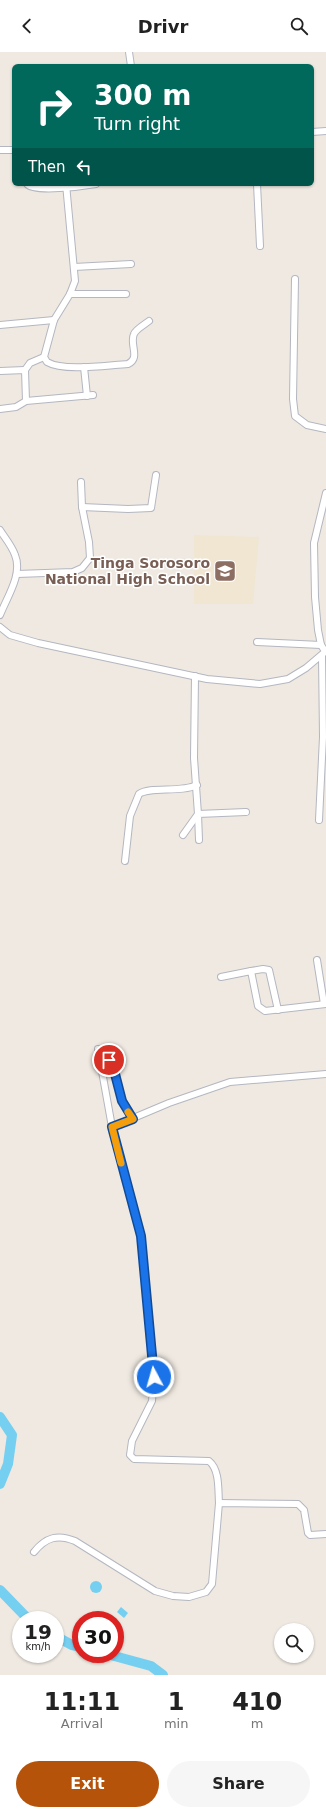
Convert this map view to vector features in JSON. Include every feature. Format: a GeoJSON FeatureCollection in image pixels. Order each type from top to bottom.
{"type":"FeatureCollection","features":[{"type":"Feature","properties":{"kind":"street"},"geometry":{"type":"LineString","coordinates":[[129,52],[131,64]]}},
{"type":"Feature","properties":{"kind":"street"},"geometry":{"type":"LineString","coordinates":[[314,132],[326,131]]}},
{"type":"Feature","properties":{"kind":"street"},"geometry":{"type":"LineString","coordinates":[[0,150],[12,150]]}},
{"type":"Feature","properties":{"kind":"street"},"geometry":{"type":"LineString","coordinates":[[30,186],[66,186],[74,267],[75,281],[70,294],[54,320],[44,357]]}},
{"type":"Feature","properties":{"kind":"street"},"geometry":{"type":"LineString","coordinates":[[257,186],[260,246]]}},
{"type":"Feature","properties":{"kind":"street"},"geometry":{"type":"LineString","coordinates":[[74,267],[131,264]]}},
{"type":"Feature","properties":{"kind":"street"},"geometry":{"type":"LineString","coordinates":[[295,279],[293,399],[295,416],[307,425],[326,429]]}},
{"type":"Feature","properties":{"kind":"street"},"geometry":{"type":"LineString","coordinates":[[70,294],[126,294]]}},
{"type":"Feature","properties":{"kind":"street"},"geometry":{"type":"LineString","coordinates":[[0,325],[54,320]]}},
{"type":"Feature","properties":{"kind":"street"},"geometry":{"type":"LineString","coordinates":[[44,357],[51,364],[84,367],[128,364],[132,362],[134,358],[134,332],[148,321]]}},
{"type":"Feature","properties":{"kind":"street"},"geometry":{"type":"LineString","coordinates":[[26,402],[24,370],[30,363],[44,357]]}},
{"type":"Feature","properties":{"kind":"street"},"geometry":{"type":"LineString","coordinates":[[0,409],[16,407],[26,402],[90,396],[84,367]]}},
{"type":"Feature","properties":{"kind":"street"},"geometry":{"type":"LineString","coordinates":[[0,371],[24,370]]}},
{"type":"Feature","properties":{"kind":"street"},"geometry":{"type":"LineString","coordinates":[[82,507],[128,509],[151,508],[156,475]]}},
{"type":"Feature","properties":{"kind":"street"},"geometry":{"type":"LineString","coordinates":[[17,574],[73,572],[87,564],[90,558],[90,542],[82,507],[81,482]]}},
{"type":"Feature","properties":{"kind":"street"},"geometry":{"type":"LineString","coordinates":[[319,820],[323,737],[324,653],[321,645],[315,597],[314,543],[326,493]]}},
{"type":"Feature","properties":{"kind":"street"},"geometry":{"type":"LineString","coordinates":[[0,530],[15,553],[17,561],[17,574],[0,615]]}},
{"type":"Feature","properties":{"kind":"street"},"geometry":{"type":"LineString","coordinates":[[0,627],[10,635],[38,643],[225,682],[260,684],[288,679],[306,668],[324,653]]}},
{"type":"Feature","properties":{"kind":"street"},"geometry":{"type":"LineString","coordinates":[[257,642],[321,645]]}},
{"type":"Feature","properties":{"kind":"street"},"geometry":{"type":"LineString","coordinates":[[195,676],[194,758],[197,785],[199,840]]}},
{"type":"Feature","properties":{"kind":"street"},"geometry":{"type":"LineString","coordinates":[[125,861],[130,816],[139,794],[146,791],[186,789],[197,785]]}},
{"type":"Feature","properties":{"kind":"street"},"geometry":{"type":"LineString","coordinates":[[198,814],[246,812]]}},
{"type":"Feature","properties":{"kind":"street"},"geometry":{"type":"LineString","coordinates":[[182,836],[198,814]]}},
{"type":"Feature","properties":{"kind":"street"},"geometry":{"type":"LineString","coordinates":[[251,972],[258,1006],[265,1011],[325,1004],[317,960]]}},
{"type":"Feature","properties":{"kind":"street"},"geometry":{"type":"LineString","coordinates":[[221,977],[263,969],[269,970],[278,1010]]}},
{"type":"Feature","properties":{"kind":"street"},"geometry":{"type":"LineString","coordinates":[[34,1552],[46,1539],[59,1536],[66,1537],[75,1541],[154,1591],[173,1596],[199,1595],[206,1592],[212,1584],[219,1503],[216,1473],[213,1465],[209,1461],[134,1459],[130,1455],[132,1441],[152,1401],[154,1377],[141,1236],[112,1127],[98,1049],[105,1053],[114,1070],[122,1101],[133,1119]]}},
{"type":"Feature","properties":{"kind":"street"},"geometry":{"type":"LineString","coordinates":[[112,1127],[169,1103],[230,1082],[326,1074]]}},
{"type":"Feature","properties":{"kind":"street"},"geometry":{"type":"LineString","coordinates":[[219,1503],[298,1504],[304,1510],[308,1533],[310,1535],[326,1534]]}},
{"type":"Feature","properties":{"kind":"shaded area","name":"Tinga Sorosoro National High School"},"geometry":{"type":"Polygon","coordinates":[[[194,535],[259,537],[253,604],[194,604],[194,535]]]}},
{"type":"Feature","properties":{"kind":"water"},"geometry":{"type":"Polygon","coordinates":[[[96,1581],[100,1583],[102,1587],[100,1591],[96,1593],[92,1591],[90,1587],[92,1583],[96,1581]]]}},
{"type":"Feature","properties":{"kind":"water"},"geometry":{"type":"Polygon","coordinates":[[[121,1607],[128,1613],[124,1618],[124,1611],[118,1611],[121,1607]]]}},
{"type":"Feature","properties":{"kind":"waterway"},"geometry":{"type":"LineString","coordinates":[[0,1417],[12,1435],[8,1464],[0,1484]]}},
{"type":"Feature","properties":{"kind":"waterway"},"geometry":{"type":"LineString","coordinates":[[0,1590],[20,1611]]}},
{"type":"Feature","properties":{"kind":"waterway"},"geometry":{"type":"LineString","coordinates":[[64,1641],[72,1645]]}},
{"type":"Feature","properties":{"kind":"waterway"},"geometry":{"type":"LineString","coordinates":[[124,1659],[151,1666],[163,1675]]}},
{"type":"Feature","properties":{"kind":"slow traffic"},"geometry":{"type":"LineString","coordinates":[[121,1163],[112,1127],[133,1119],[128,1112]]}},
{"type":"Feature","properties":{"kind":"place","name":"Tinga Sorosoro National High School"},"geometry":{"type":"Point","coordinates":[225,571]}},
{"type":"Feature","properties":{"kind":"route"},"geometry":{"type":"LineString","coordinates":[[109,1060],[114,1070],[116,1083],[124,1107],[133,1119],[112,1127],[122,1171],[141,1236],[154,1377]]}}]}
